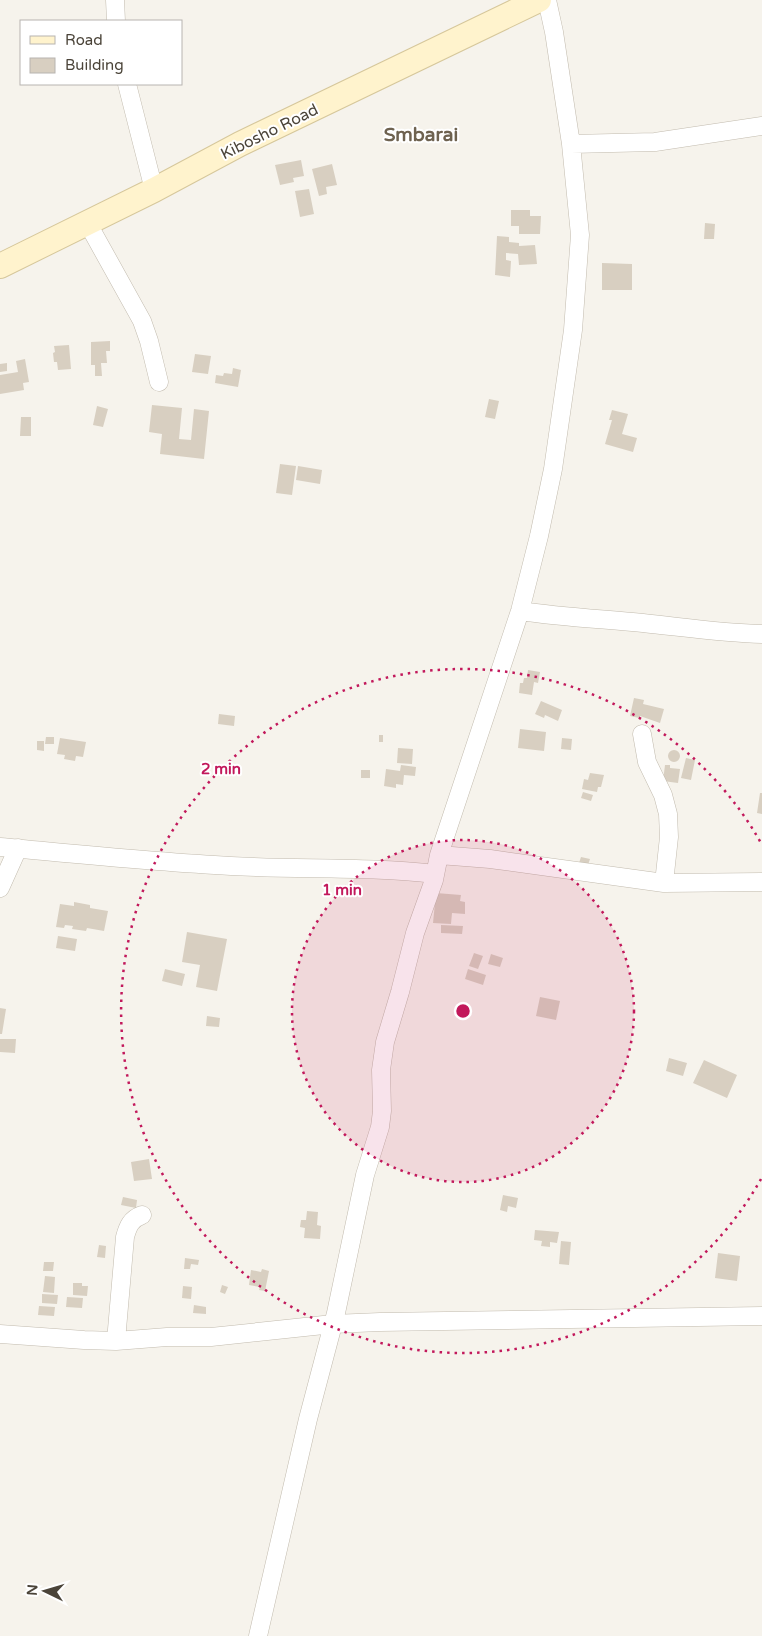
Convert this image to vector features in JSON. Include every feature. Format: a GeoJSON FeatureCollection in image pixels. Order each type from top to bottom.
{"type":"FeatureCollection","features":[{"type":"Feature","properties":{"kind":"street"},"geometry":{"type":"LineString","coordinates":[[115,0],[116,20]]}},
{"type":"Feature","properties":{"kind":"street","name":"Kibosho Road"},"geometry":{"type":"LineString","coordinates":[[0,266],[154,190],[249,140],[539,0]]}},
{"type":"Feature","properties":{"kind":"street"},"geometry":{"type":"LineString","coordinates":[[258,1636],[308,1419],[334,1324],[365,1175],[380,1127],[382,1110],[381,1070],[385,1042],[439,855],[520,611],[539,536],[553,469],[573,330],[580,235],[571,144],[554,32],[547,0]]}},
{"type":"Feature","properties":{"kind":"street"},"geometry":{"type":"LineString","coordinates":[[127,85],[154,190]]}},
{"type":"Feature","properties":{"kind":"street"},"geometry":{"type":"LineString","coordinates":[[571,144],[655,142],[762,126]]}},
{"type":"Feature","properties":{"kind":"street"},"geometry":{"type":"LineString","coordinates":[[87,222],[142,321],[150,341],[159,382]]}},
{"type":"Feature","properties":{"kind":"street"},"geometry":{"type":"LineString","coordinates":[[520,611],[560,617],[762,634]]}},
{"type":"Feature","properties":{"kind":"street"},"geometry":{"type":"LineString","coordinates":[[642,734],[647,762],[663,795],[668,814],[664,883]]}},
{"type":"Feature","properties":{"kind":"street"},"geometry":{"type":"LineString","coordinates":[[0,847],[229,866],[334,867],[403,870],[435,874]]}},
{"type":"Feature","properties":{"kind":"street"},"geometry":{"type":"LineString","coordinates":[[0,888],[18,848]]}},
{"type":"Feature","properties":{"kind":"street"},"geometry":{"type":"LineString","coordinates":[[439,855],[490,859],[664,883],[762,882]]}},
{"type":"Feature","properties":{"kind":"street"},"geometry":{"type":"LineString","coordinates":[[116,1340],[125,1237],[132,1220],[142,1214]]}},
{"type":"Feature","properties":{"kind":"street"},"geometry":{"type":"LineString","coordinates":[[0,1334],[84,1340],[116,1340],[211,1337],[334,1324],[446,1320],[762,1316]]}},
{"type":"Feature","properties":{"kind":"building"},"geometry":{"type":"Polygon","coordinates":[[[301,160],[304,176],[293,178],[294,182],[280,185],[275,165],[301,160]]]}},
{"type":"Feature","properties":{"kind":"building"},"geometry":{"type":"Polygon","coordinates":[[[332,164],[337,185],[326,187],[327,194],[319,196],[312,169],[332,164]]]}},
{"type":"Feature","properties":{"kind":"building"},"geometry":{"type":"Polygon","coordinates":[[[309,189],[314,214],[300,217],[295,191],[309,189]]]}},
{"type":"Feature","properties":{"kind":"building"},"geometry":{"type":"Polygon","coordinates":[[[511,210],[530,210],[530,216],[541,216],[540,234],[519,234],[519,226],[511,226],[511,210]]]}},
{"type":"Feature","properties":{"kind":"building"},"geometry":{"type":"Polygon","coordinates":[[[705,223],[715,224],[714,239],[704,239],[705,223]]]}},
{"type":"Feature","properties":{"kind":"building"},"geometry":{"type":"Polygon","coordinates":[[[497,236],[509,237],[509,242],[519,243],[519,246],[535,245],[537,264],[519,265],[518,254],[506,253],[506,260],[511,261],[510,277],[495,275],[497,236]]]}},
{"type":"Feature","properties":{"kind":"building"},"geometry":{"type":"Polygon","coordinates":[[[602,263],[632,264],[632,290],[602,290],[602,263]]]}},
{"type":"Feature","properties":{"kind":"building"},"geometry":{"type":"Polygon","coordinates":[[[110,341],[110,351],[106,351],[107,363],[101,363],[102,376],[95,376],[95,365],[91,365],[91,342],[110,341]]]}},
{"type":"Feature","properties":{"kind":"building"},"geometry":{"type":"Polygon","coordinates":[[[69,345],[71,369],[58,370],[57,362],[54,362],[54,346],[69,345]]]}},
{"type":"Feature","properties":{"kind":"building"},"geometry":{"type":"Polygon","coordinates":[[[195,354],[211,356],[208,374],[192,372],[195,354]]]}},
{"type":"Feature","properties":{"kind":"building"},"geometry":{"type":"Polygon","coordinates":[[[25,359],[29,382],[23,383],[24,390],[0,394],[0,375],[18,372],[16,361],[25,359]]]}},
{"type":"Feature","properties":{"kind":"building"},"geometry":{"type":"Polygon","coordinates":[[[7,363],[7,371],[0,372],[0,364],[7,363]]]}},
{"type":"Feature","properties":{"kind":"building"},"geometry":{"type":"Polygon","coordinates":[[[233,368],[241,370],[238,387],[215,383],[216,375],[232,374],[233,368]]]}},
{"type":"Feature","properties":{"kind":"building"},"geometry":{"type":"Polygon","coordinates":[[[489,399],[499,401],[495,419],[485,417],[489,399]]]}},
{"type":"Feature","properties":{"kind":"building"},"geometry":{"type":"Polygon","coordinates":[[[152,405],[182,408],[179,439],[191,440],[194,409],[209,411],[204,459],[160,454],[162,434],[149,432],[152,405]]]}},
{"type":"Feature","properties":{"kind":"building"},"geometry":{"type":"Polygon","coordinates":[[[97,406],[108,409],[103,427],[93,425],[97,406]]]}},
{"type":"Feature","properties":{"kind":"building"},"geometry":{"type":"Polygon","coordinates":[[[612,410],[628,414],[622,434],[637,438],[633,452],[605,444],[612,420],[609,420],[612,410]]]}},
{"type":"Feature","properties":{"kind":"building"},"geometry":{"type":"Polygon","coordinates":[[[21,417],[31,417],[31,436],[20,436],[21,417]]]}},
{"type":"Feature","properties":{"kind":"building"},"geometry":{"type":"Polygon","coordinates":[[[280,464],[296,466],[292,495],[276,493],[280,464]]]}},
{"type":"Feature","properties":{"kind":"building"},"geometry":{"type":"Polygon","coordinates":[[[298,466],[322,470],[320,484],[296,480],[298,466]]]}},
{"type":"Feature","properties":{"kind":"building"},"geometry":{"type":"Polygon","coordinates":[[[528,670],[540,672],[538,683],[534,682],[532,695],[519,693],[520,683],[523,683],[524,678],[527,678],[528,670]]]}},
{"type":"Feature","properties":{"kind":"building"},"geometry":{"type":"Polygon","coordinates":[[[634,698],[644,700],[643,704],[664,709],[660,723],[640,716],[639,718],[630,716],[634,698]]]}},
{"type":"Feature","properties":{"kind":"building"},"geometry":{"type":"Polygon","coordinates":[[[541,701],[562,710],[558,721],[545,715],[544,718],[535,714],[541,701]]]}},
{"type":"Feature","properties":{"kind":"building"},"geometry":{"type":"Polygon","coordinates":[[[219,714],[235,716],[234,726],[218,724],[219,714]]]}},
{"type":"Feature","properties":{"kind":"building"},"geometry":{"type":"Polygon","coordinates":[[[520,729],[546,732],[544,751],[518,748],[520,729]]]}},
{"type":"Feature","properties":{"kind":"building"},"geometry":{"type":"Polygon","coordinates":[[[379,735],[383,735],[383,742],[379,742],[379,735]]]}},
{"type":"Feature","properties":{"kind":"building"},"geometry":{"type":"Polygon","coordinates":[[[46,737],[54,737],[54,744],[45,744],[46,737]]]}},
{"type":"Feature","properties":{"kind":"building"},"geometry":{"type":"Polygon","coordinates":[[[60,738],[86,742],[83,757],[76,756],[75,761],[64,759],[65,755],[57,754],[60,738]]]}},
{"type":"Feature","properties":{"kind":"building"},"geometry":{"type":"Polygon","coordinates":[[[562,738],[572,739],[571,750],[561,749],[562,738]]]}},
{"type":"Feature","properties":{"kind":"building"},"geometry":{"type":"Polygon","coordinates":[[[37,741],[44,741],[44,751],[37,750],[37,741]]]}},
{"type":"Feature","properties":{"kind":"building"},"geometry":{"type":"Polygon","coordinates":[[[398,748],[413,749],[412,764],[397,763],[398,748]]]}},
{"type":"Feature","properties":{"kind":"building"},"geometry":{"type":"Polygon","coordinates":[[[672,750],[676,750],[680,756],[676,762],[672,762],[668,758],[668,754],[672,750]]]}},
{"type":"Feature","properties":{"kind":"building"},"geometry":{"type":"Polygon","coordinates":[[[686,758],[695,760],[691,780],[681,778],[686,758]]]}},
{"type":"Feature","properties":{"kind":"building"},"geometry":{"type":"Polygon","coordinates":[[[401,765],[416,767],[415,776],[404,775],[403,785],[396,784],[396,788],[384,786],[386,769],[400,771],[401,765]]]}},
{"type":"Feature","properties":{"kind":"building"},"geometry":{"type":"Polygon","coordinates":[[[665,765],[670,765],[670,768],[680,769],[678,783],[663,781],[665,765]]]}},
{"type":"Feature","properties":{"kind":"building"},"geometry":{"type":"Polygon","coordinates":[[[361,770],[370,770],[370,778],[361,778],[361,770]]]}},
{"type":"Feature","properties":{"kind":"building"},"geometry":{"type":"Polygon","coordinates":[[[590,773],[604,775],[601,787],[598,787],[597,792],[582,789],[584,779],[588,780],[590,773]]]}},
{"type":"Feature","properties":{"kind":"building"},"geometry":{"type":"Polygon","coordinates":[[[583,792],[593,795],[591,801],[581,798],[583,792]]]}},
{"type":"Feature","properties":{"kind":"building"},"geometry":{"type":"Polygon","coordinates":[[[760,793],[762,793],[762,814],[757,813],[760,793]]]}},
{"type":"Feature","properties":{"kind":"building"},"geometry":{"type":"Polygon","coordinates":[[[581,857],[590,859],[587,868],[578,866],[581,857]]]}},
{"type":"Feature","properties":{"kind":"building"},"geometry":{"type":"Polygon","coordinates":[[[436,893],[461,895],[460,901],[465,902],[465,914],[452,913],[451,924],[433,923],[436,893]]]}},
{"type":"Feature","properties":{"kind":"building"},"geometry":{"type":"Polygon","coordinates":[[[74,902],[90,905],[90,908],[108,911],[104,931],[87,928],[86,931],[72,929],[73,926],[65,925],[64,928],[56,927],[60,904],[74,906],[74,902]]]}},
{"type":"Feature","properties":{"kind":"building"},"geometry":{"type":"Polygon","coordinates":[[[441,925],[463,926],[462,934],[441,933],[441,925]]]}},
{"type":"Feature","properties":{"kind":"building"},"geometry":{"type":"Polygon","coordinates":[[[187,932],[227,939],[217,991],[196,987],[200,965],[182,962],[187,932]]]}},
{"type":"Feature","properties":{"kind":"building"},"geometry":{"type":"Polygon","coordinates":[[[58,936],[77,939],[75,951],[56,948],[58,936]]]}},
{"type":"Feature","properties":{"kind":"building"},"geometry":{"type":"Polygon","coordinates":[[[474,953],[483,956],[478,969],[469,966],[474,953]]]}},
{"type":"Feature","properties":{"kind":"building"},"geometry":{"type":"Polygon","coordinates":[[[491,954],[503,958],[500,967],[488,964],[491,954]]]}},
{"type":"Feature","properties":{"kind":"building"},"geometry":{"type":"Polygon","coordinates":[[[165,969],[185,974],[182,986],[162,981],[165,969]]]}},
{"type":"Feature","properties":{"kind":"building"},"geometry":{"type":"Polygon","coordinates":[[[468,969],[486,975],[483,985],[465,979],[468,969]]]}},
{"type":"Feature","properties":{"kind":"building"},"geometry":{"type":"Polygon","coordinates":[[[540,997],[560,1001],[556,1020],[536,1016],[540,997]]]}},
{"type":"Feature","properties":{"kind":"building"},"geometry":{"type":"Polygon","coordinates":[[[0,1008],[6,1009],[2,1034],[0,1034],[0,1008]]]}},
{"type":"Feature","properties":{"kind":"building"},"geometry":{"type":"Polygon","coordinates":[[[207,1016],[220,1018],[219,1027],[206,1026],[207,1016]]]}},
{"type":"Feature","properties":{"kind":"building"},"geometry":{"type":"Polygon","coordinates":[[[0,1039],[16,1039],[15,1053],[0,1052],[0,1039]]]}},
{"type":"Feature","properties":{"kind":"building"},"geometry":{"type":"Polygon","coordinates":[[[669,1058],[687,1063],[683,1076],[666,1071],[669,1058]]]}},
{"type":"Feature","properties":{"kind":"building"},"geometry":{"type":"Polygon","coordinates":[[[704,1060],[737,1075],[727,1098],[693,1083],[704,1060]]]}},
{"type":"Feature","properties":{"kind":"building"},"geometry":{"type":"Polygon","coordinates":[[[149,1159],[152,1179],[134,1181],[131,1162],[149,1159]]]}},
{"type":"Feature","properties":{"kind":"building"},"geometry":{"type":"Polygon","coordinates":[[[503,1195],[518,1198],[516,1208],[508,1206],[507,1212],[500,1210],[503,1195]]]}},
{"type":"Feature","properties":{"kind":"building"},"geometry":{"type":"Polygon","coordinates":[[[123,1197],[137,1200],[136,1208],[121,1205],[123,1197]]]}},
{"type":"Feature","properties":{"kind":"building"},"geometry":{"type":"Polygon","coordinates":[[[307,1211],[318,1212],[317,1225],[321,1226],[320,1239],[304,1238],[305,1228],[300,1227],[301,1220],[306,1220],[307,1211]]]}},
{"type":"Feature","properties":{"kind":"building"},"geometry":{"type":"Polygon","coordinates":[[[535,1230],[559,1232],[557,1243],[550,1242],[550,1247],[541,1246],[542,1241],[534,1240],[535,1230]]]}},
{"type":"Feature","properties":{"kind":"building"},"geometry":{"type":"Polygon","coordinates":[[[561,1241],[571,1242],[569,1265],[559,1264],[561,1241]]]}},
{"type":"Feature","properties":{"kind":"building"},"geometry":{"type":"Polygon","coordinates":[[[99,1245],[106,1246],[105,1258],[97,1257],[99,1245]]]}},
{"type":"Feature","properties":{"kind":"building"},"geometry":{"type":"Polygon","coordinates":[[[718,1253],[740,1256],[737,1281],[715,1278],[718,1253]]]}},
{"type":"Feature","properties":{"kind":"building"},"geometry":{"type":"Polygon","coordinates":[[[185,1258],[199,1260],[198,1265],[191,1264],[190,1269],[184,1269],[185,1258]]]}},
{"type":"Feature","properties":{"kind":"building"},"geometry":{"type":"Polygon","coordinates":[[[44,1262],[54,1262],[53,1271],[43,1271],[44,1262]]]}},
{"type":"Feature","properties":{"kind":"building"},"geometry":{"type":"Polygon","coordinates":[[[262,1269],[269,1271],[265,1291],[259,1290],[260,1287],[249,1285],[251,1270],[261,1272],[262,1269]]]}},
{"type":"Feature","properties":{"kind":"building"},"geometry":{"type":"Polygon","coordinates":[[[45,1276],[55,1277],[54,1293],[43,1292],[45,1276]]]}},
{"type":"Feature","properties":{"kind":"building"},"geometry":{"type":"Polygon","coordinates":[[[73,1283],[82,1283],[82,1286],[88,1286],[87,1296],[73,1295],[73,1283]]]}},
{"type":"Feature","properties":{"kind":"building"},"geometry":{"type":"Polygon","coordinates":[[[222,1285],[228,1287],[225,1294],[220,1292],[222,1285]]]}},
{"type":"Feature","properties":{"kind":"building"},"geometry":{"type":"Polygon","coordinates":[[[183,1286],[192,1287],[191,1299],[182,1298],[183,1286]]]}},
{"type":"Feature","properties":{"kind":"building"},"geometry":{"type":"Polygon","coordinates":[[[42,1294],[58,1295],[57,1304],[42,1303],[42,1294]]]}},
{"type":"Feature","properties":{"kind":"building"},"geometry":{"type":"Polygon","coordinates":[[[67,1297],[83,1298],[82,1308],[66,1307],[67,1297]]]}},
{"type":"Feature","properties":{"kind":"building"},"geometry":{"type":"Polygon","coordinates":[[[194,1305],[206,1307],[206,1314],[193,1313],[194,1305]]]}},
{"type":"Feature","properties":{"kind":"building"},"geometry":{"type":"Polygon","coordinates":[[[39,1306],[55,1307],[54,1316],[38,1315],[39,1306]]]}},
{"type":"Feature","properties":{"kind":"district","name":"Smbarai"},"geometry":{"type":"Point","coordinates":[421,134]}}]}
